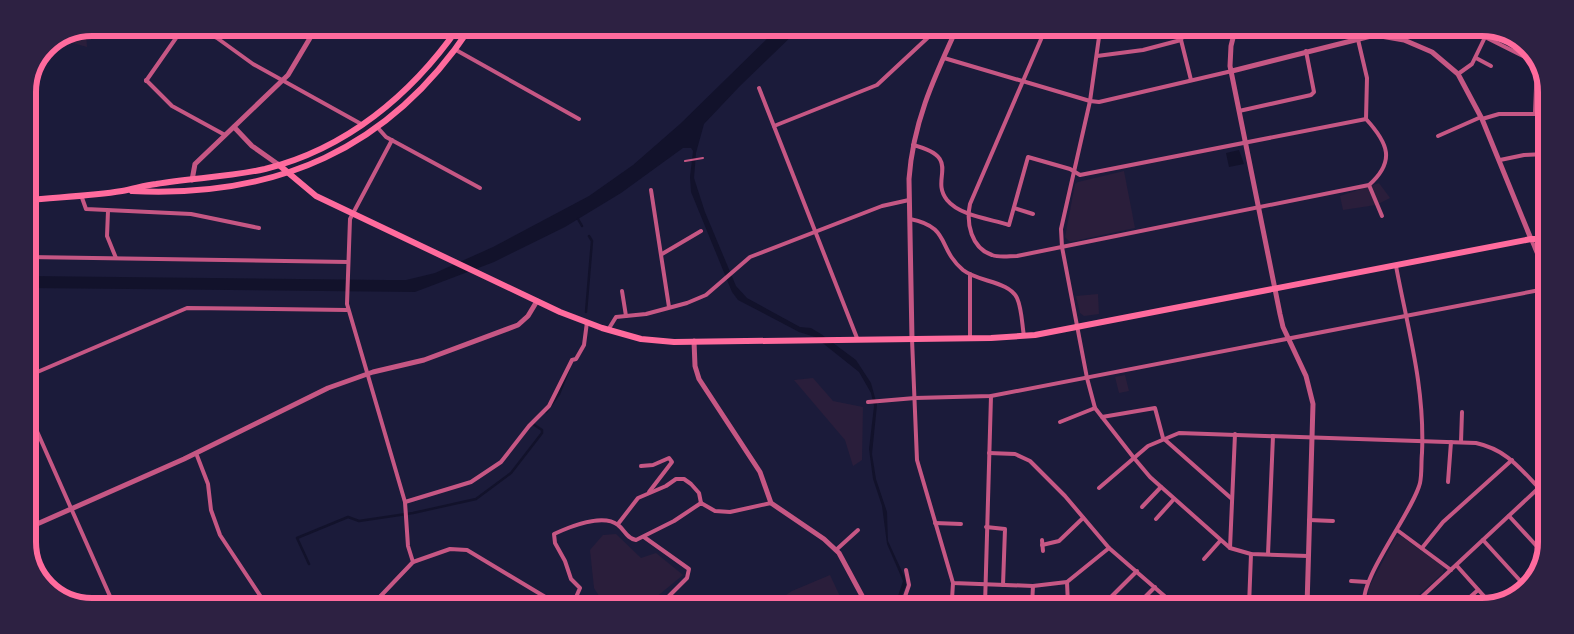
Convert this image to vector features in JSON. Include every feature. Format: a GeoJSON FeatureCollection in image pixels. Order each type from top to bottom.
{"type":"FeatureCollection","features":[{"type":"Feature","properties":{"kind":"main road"},"geometry":{"type":"LineString","coordinates":[[36,199],[121,191],[155,184],[235,174],[279,165],[321,148],[363,125],[384,110],[434,61],[452,36]]}},
{"type":"Feature","properties":{"kind":"main road"},"geometry":{"type":"LineString","coordinates":[[121,191],[157,192],[229,187],[290,173],[331,157],[378,128],[407,104],[456,50],[465,36]]}},
{"type":"Feature","properties":{"kind":"main road"},"geometry":{"type":"LineString","coordinates":[[279,165],[316,196],[352,214],[536,301],[608,330],[641,339],[694,341],[1024,336],[1079,328],[1538,239]]}},
{"type":"Feature","properties":{"kind":"street"},"geometry":{"type":"LineString","coordinates":[[177,36],[145,81],[172,106],[225,135]]}},
{"type":"Feature","properties":{"kind":"street"},"geometry":{"type":"LineString","coordinates":[[213,36],[253,64],[363,125]]}},
{"type":"Feature","properties":{"kind":"street"},"geometry":{"type":"LineString","coordinates":[[192,180],[195,164],[283,80],[311,36]]}},
{"type":"Feature","properties":{"kind":"street"},"geometry":{"type":"LineString","coordinates":[[774,126],[877,85],[930,36]]}},
{"type":"Feature","properties":{"kind":"street"},"geometry":{"type":"LineString","coordinates":[[952,598],[953,583],[917,460],[909,200],[913,145],[926,95],[953,36]]}},
{"type":"Feature","properties":{"kind":"street"},"geometry":{"type":"LineString","coordinates":[[1042,36],[968,212],[968,224],[972,236],[984,250],[992,255],[1017,256],[1368,185],[1381,173],[1386,158],[1386,149],[1380,135],[1366,119],[1367,78],[1358,38]]}},
{"type":"Feature","properties":{"kind":"street"},"geometry":{"type":"LineString","coordinates":[[1099,36],[1090,101],[1063,217],[1062,246],[1087,378],[1096,408],[1134,458],[1161,487],[1230,548],[1251,554],[1308,556]]}},
{"type":"Feature","properties":{"kind":"street"},"geometry":{"type":"LineString","coordinates":[[1183,36],[1181,40],[1191,80]]}},
{"type":"Feature","properties":{"kind":"street"},"geometry":{"type":"LineString","coordinates":[[1234,36],[1231,46],[1232,71],[1245,144],[1283,327],[1306,376],[1313,404],[1307,598]]}},
{"type":"Feature","properties":{"kind":"street"},"geometry":{"type":"LineString","coordinates":[[944,58],[1090,101],[1108,102],[1369,36]]}},
{"type":"Feature","properties":{"kind":"street"},"geometry":{"type":"LineString","coordinates":[[1381,36],[1404,40],[1432,52],[1458,74],[1482,118],[1538,256]]}},
{"type":"Feature","properties":{"kind":"street"},"geometry":{"type":"LineString","coordinates":[[1458,74],[1472,64],[1485,37],[1524,56]]}},
{"type":"Feature","properties":{"kind":"street"},"geometry":{"type":"LineString","coordinates":[[1097,56],[1143,50],[1181,40]]}},
{"type":"Feature","properties":{"kind":"street"},"geometry":{"type":"LineString","coordinates":[[456,50],[579,119]]}},
{"type":"Feature","properties":{"kind":"street"},"geometry":{"type":"LineString","coordinates":[[1239,111],[1311,95],[1314,92],[1306,51]]}},
{"type":"Feature","properties":{"kind":"street"},"geometry":{"type":"LineString","coordinates":[[1476,58],[1491,66]]}},
{"type":"Feature","properties":{"kind":"street"},"geometry":{"type":"LineString","coordinates":[[1535,113],[1536,79]]}},
{"type":"Feature","properties":{"kind":"street"},"geometry":{"type":"LineString","coordinates":[[759,88],[857,338]]}},
{"type":"Feature","properties":{"kind":"street"},"geometry":{"type":"LineString","coordinates":[[1438,136],[1482,118],[1499,114],[1538,113]]}},
{"type":"Feature","properties":{"kind":"street"},"geometry":{"type":"LineString","coordinates":[[913,145],[936,153],[943,168],[944,196],[952,206],[1009,224],[1028,157],[1074,171],[1080,175],[1366,119]]}},
{"type":"Feature","properties":{"kind":"street"},"geometry":{"type":"LineString","coordinates":[[234,127],[252,146],[279,165]]}},
{"type":"Feature","properties":{"kind":"street"},"geometry":{"type":"LineString","coordinates":[[378,128],[392,140],[480,188]]}},
{"type":"Feature","properties":{"kind":"street"},"geometry":{"type":"LineString","coordinates":[[392,140],[352,214],[349,224],[347,310],[368,374],[405,502],[408,546],[413,562]]}},
{"type":"Feature","properties":{"kind":"street"},"geometry":{"type":"LineString","coordinates":[[1500,160],[1538,154]]}},
{"type":"Feature","properties":{"kind":"street"},"geometry":{"type":"LineString","coordinates":[[1368,185],[1382,216]]}},
{"type":"Feature","properties":{"kind":"street"},"geometry":{"type":"LineString","coordinates":[[651,190],[669,307]]}},
{"type":"Feature","properties":{"kind":"street"},"geometry":{"type":"LineString","coordinates":[[81,195],[86,209],[191,214],[259,228]]}},
{"type":"Feature","properties":{"kind":"street"},"geometry":{"type":"LineString","coordinates":[[608,330],[616,317],[646,314],[687,304],[706,295],[733,273],[737,266],[750,257],[882,206],[909,200]]}},
{"type":"Feature","properties":{"kind":"street"},"geometry":{"type":"LineString","coordinates":[[1014,208],[1033,214]]}},
{"type":"Feature","properties":{"kind":"street"},"geometry":{"type":"LineString","coordinates":[[108,211],[107,236],[116,258]]}},
{"type":"Feature","properties":{"kind":"street"},"geometry":{"type":"LineString","coordinates":[[910,219],[927,223],[937,231],[949,253],[962,269],[978,280],[1009,289],[1017,298],[1024,336]]}},
{"type":"Feature","properties":{"kind":"street"},"geometry":{"type":"LineString","coordinates":[[662,254],[701,232]]}},
{"type":"Feature","properties":{"kind":"street"},"geometry":{"type":"LineString","coordinates":[[36,257],[348,262]]}},
{"type":"Feature","properties":{"kind":"street"},"geometry":{"type":"LineString","coordinates":[[1364,598],[1367,582],[1397,530],[1420,484],[1422,403],[1408,315],[1396,266]]}},
{"type":"Feature","properties":{"kind":"street"},"geometry":{"type":"LineString","coordinates":[[970,274],[970,338]]}},
{"type":"Feature","properties":{"kind":"street"},"geometry":{"type":"LineString","coordinates":[[869,402],[915,398],[991,396],[1538,290]]}},
{"type":"Feature","properties":{"kind":"street"},"geometry":{"type":"LineString","coordinates":[[622,291],[626,316]]}},
{"type":"Feature","properties":{"kind":"street"},"geometry":{"type":"LineString","coordinates":[[36,524],[196,453],[306,398],[368,374],[424,360],[518,325],[528,316],[536,301]]}},
{"type":"Feature","properties":{"kind":"street"},"geometry":{"type":"LineString","coordinates":[[36,373],[187,308],[347,310]]}},
{"type":"Feature","properties":{"kind":"street"},"geometry":{"type":"LineString","coordinates":[[405,502],[471,482],[501,462],[529,426],[549,406],[572,360],[576,360],[584,345],[587,322]]}},
{"type":"Feature","properties":{"kind":"street"},"geometry":{"type":"LineString","coordinates":[[694,341],[695,366],[699,379],[760,472],[771,503],[824,539],[836,550],[863,598]]}},
{"type":"Feature","properties":{"kind":"street"},"geometry":{"type":"LineString","coordinates":[[985,598],[991,396]]}},
{"type":"Feature","properties":{"kind":"street"},"geometry":{"type":"LineString","coordinates":[[1060,422],[1096,408]]}},
{"type":"Feature","properties":{"kind":"street"},"geometry":{"type":"LineString","coordinates":[[1102,417],[1155,408],[1163,438],[1232,499]]}},
{"type":"Feature","properties":{"kind":"street"},"geometry":{"type":"LineString","coordinates":[[1461,442],[1462,412]]}},
{"type":"Feature","properties":{"kind":"street"},"geometry":{"type":"LineString","coordinates":[[36,429],[111,598]]}},
{"type":"Feature","properties":{"kind":"street"},"geometry":{"type":"LineString","coordinates":[[1099,488],[1148,446],[1163,438],[1179,433],[1461,442],[1494,448],[1512,460],[1538,487]]}},
{"type":"Feature","properties":{"kind":"street"},"geometry":{"type":"LineString","coordinates":[[1230,548],[1235,434]]}},
{"type":"Feature","properties":{"kind":"street"},"geometry":{"type":"LineString","coordinates":[[1268,554],[1273,436]]}},
{"type":"Feature","properties":{"kind":"street"},"geometry":{"type":"LineString","coordinates":[[1448,482],[1451,442]]}},
{"type":"Feature","properties":{"kind":"street"},"geometry":{"type":"LineString","coordinates":[[196,453],[208,484],[211,510],[220,535],[260,598]]}},
{"type":"Feature","properties":{"kind":"street"},"geometry":{"type":"LineString","coordinates":[[989,453],[1015,454],[1030,461],[1044,473],[1109,548],[1167,598]]}},
{"type":"Feature","properties":{"kind":"street"},"geometry":{"type":"LineString","coordinates":[[641,466],[653,465],[669,458],[672,462],[649,492]]}},
{"type":"Feature","properties":{"kind":"street"},"geometry":{"type":"LineString","coordinates":[[1422,548],[1443,522],[1512,460]]}},
{"type":"Feature","properties":{"kind":"street"},"geometry":{"type":"LineString","coordinates":[[618,524],[638,498],[666,486],[676,478],[684,479],[699,493],[701,503],[715,511],[730,512],[771,503]]}},
{"type":"Feature","properties":{"kind":"street"},"geometry":{"type":"LineString","coordinates":[[1142,507],[1161,487]]}},
{"type":"Feature","properties":{"kind":"street"},"geometry":{"type":"LineString","coordinates":[[1421,598],[1538,489]]}},
{"type":"Feature","properties":{"kind":"street"},"geometry":{"type":"LineString","coordinates":[[1156,519],[1174,499]]}},
{"type":"Feature","properties":{"kind":"street"},"geometry":{"type":"LineString","coordinates":[[576,598],[580,588],[570,579],[565,561],[555,543],[554,534],[582,522],[608,522],[618,524],[630,539],[636,540],[701,503]]}},
{"type":"Feature","properties":{"kind":"street"},"geometry":{"type":"LineString","coordinates":[[1509,516],[1538,547]]}},
{"type":"Feature","properties":{"kind":"street"},"geometry":{"type":"LineString","coordinates":[[1043,552],[1042,542],[1059,541],[1083,518]]}},
{"type":"Feature","properties":{"kind":"street"},"geometry":{"type":"LineString","coordinates":[[1309,520],[1333,521]]}},
{"type":"Feature","properties":{"kind":"street"},"geometry":{"type":"LineString","coordinates":[[935,523],[961,524]]}},
{"type":"Feature","properties":{"kind":"street"},"geometry":{"type":"LineString","coordinates":[[986,527],[1006,529],[1003,585]]}},
{"type":"Feature","properties":{"kind":"street"},"geometry":{"type":"LineString","coordinates":[[836,550],[858,530]]}},
{"type":"Feature","properties":{"kind":"street"},"geometry":{"type":"LineString","coordinates":[[1397,530],[1451,570]]}},
{"type":"Feature","properties":{"kind":"street"},"geometry":{"type":"LineString","coordinates":[[644,537],[689,568],[687,578],[667,598]]}},
{"type":"Feature","properties":{"kind":"street"},"geometry":{"type":"LineString","coordinates":[[1484,540],[1521,582]]}},
{"type":"Feature","properties":{"kind":"street"},"geometry":{"type":"LineString","coordinates":[[1204,560],[1220,541]]}},
{"type":"Feature","properties":{"kind":"street"},"geometry":{"type":"LineString","coordinates":[[953,583],[1033,586],[1067,582],[1109,548]]}},
{"type":"Feature","properties":{"kind":"street"},"geometry":{"type":"LineString","coordinates":[[379,598],[413,562],[450,549],[467,550],[547,598]]}},
{"type":"Feature","properties":{"kind":"street"},"geometry":{"type":"LineString","coordinates":[[1250,598],[1251,554]]}},
{"type":"Feature","properties":{"kind":"street"},"geometry":{"type":"LineString","coordinates":[[1457,566],[1485,598]]}},
{"type":"Feature","properties":{"kind":"street"},"geometry":{"type":"LineString","coordinates":[[904,598],[909,585],[906,570]]}},
{"type":"Feature","properties":{"kind":"street"},"geometry":{"type":"LineString","coordinates":[[1110,598],[1137,571]]}},
{"type":"Feature","properties":{"kind":"street"},"geometry":{"type":"LineString","coordinates":[[1351,581],[1367,582]]}},
{"type":"Feature","properties":{"kind":"street"},"geometry":{"type":"LineString","coordinates":[[1067,582],[1068,598]]}},
{"type":"Feature","properties":{"kind":"street"},"geometry":{"type":"LineString","coordinates":[[1032,598],[1033,586]]}},
{"type":"Feature","properties":{"kind":"street"},"geometry":{"type":"LineString","coordinates":[[1144,598],[1155,587]]}},
{"type":"Feature","properties":{"kind":"street"},"geometry":{"type":"LineString","coordinates":[[1469,598],[1478,590]]}},
{"type":"Feature","properties":{"kind":"lane"},"geometry":{"type":"LineString","coordinates":[[685,161],[703,158]]}},
{"type":"Feature","properties":{"kind":"shaded area"},"geometry":{"type":"Polygon","coordinates":[[[770,36],[792,36],[704,124],[696,153],[694,178],[705,212],[736,286],[747,298],[800,327],[811,328],[821,334],[856,360],[871,383],[877,405],[872,454],[876,479],[887,512],[888,541],[905,578],[906,585],[901,598],[897,598],[903,581],[887,544],[882,506],[873,479],[869,449],[874,406],[871,393],[859,372],[815,337],[799,332],[738,300],[732,292],[691,192],[690,177],[693,151],[691,148],[683,148],[621,193],[565,227],[494,262],[415,292],[36,288],[36,276],[406,280],[435,273],[493,247],[589,196],[633,165],[680,124],[770,36]]]}},
{"type":"Feature","properties":{"kind":"shaded area"},"geometry":{"type":"Polygon","coordinates":[[[86,37],[87,47],[69,42],[86,37]]]}},
{"type":"Feature","properties":{"kind":"shaded area"},"geometry":{"type":"Polygon","coordinates":[[[1239,150],[1244,164],[1229,167],[1226,153],[1239,150]]]}},
{"type":"Feature","properties":{"kind":"shaded area"},"geometry":{"type":"Polygon","coordinates":[[[1124,171],[1135,228],[1070,242],[1065,237],[1075,184],[1124,171]]]}},
{"type":"Feature","properties":{"kind":"shaded area"},"geometry":{"type":"Polygon","coordinates":[[[1379,183],[1390,198],[1376,205],[1343,210],[1340,196],[1379,183]]]}},
{"type":"Feature","properties":{"kind":"shaded area"},"geometry":{"type":"Polygon","coordinates":[[[1098,294],[1099,314],[1084,316],[1080,313],[1076,296],[1098,294]]]}},
{"type":"Feature","properties":{"kind":"shaded area"},"geometry":{"type":"Polygon","coordinates":[[[1125,375],[1129,391],[1119,393],[1115,377],[1125,375]]]}},
{"type":"Feature","properties":{"kind":"shaded area"},"geometry":{"type":"Polygon","coordinates":[[[813,378],[833,401],[863,407],[862,460],[853,466],[845,440],[794,380],[813,378]]]}},
{"type":"Feature","properties":{"kind":"shaded area"},"geometry":{"type":"Polygon","coordinates":[[[616,534],[641,558],[656,553],[683,575],[655,598],[600,598],[594,588],[590,550],[603,535],[616,534]]]}},
{"type":"Feature","properties":{"kind":"shaded area"},"geometry":{"type":"Polygon","coordinates":[[[1401,536],[1444,567],[1443,573],[1415,598],[1369,598],[1368,589],[1396,537],[1401,536]]]}},
{"type":"Feature","properties":{"kind":"shaded area"},"geometry":{"type":"Polygon","coordinates":[[[830,575],[841,598],[782,598],[792,591],[830,575]]]}},
{"type":"Feature","properties":{"kind":"waterway"},"geometry":{"type":"LineString","coordinates":[[578,219],[582,226]]}},
{"type":"Feature","properties":{"kind":"waterway"},"geometry":{"type":"LineString","coordinates":[[586,312],[592,241],[589,236]]}},
{"type":"Feature","properties":{"kind":"waterway"},"geometry":{"type":"LineString","coordinates":[[546,412],[559,394],[569,369]]}},
{"type":"Feature","properties":{"kind":"waterway"},"geometry":{"type":"LineString","coordinates":[[309,564],[297,538],[348,517],[359,521],[413,513],[476,499],[511,473],[542,433],[542,430],[533,424]]}}]}
